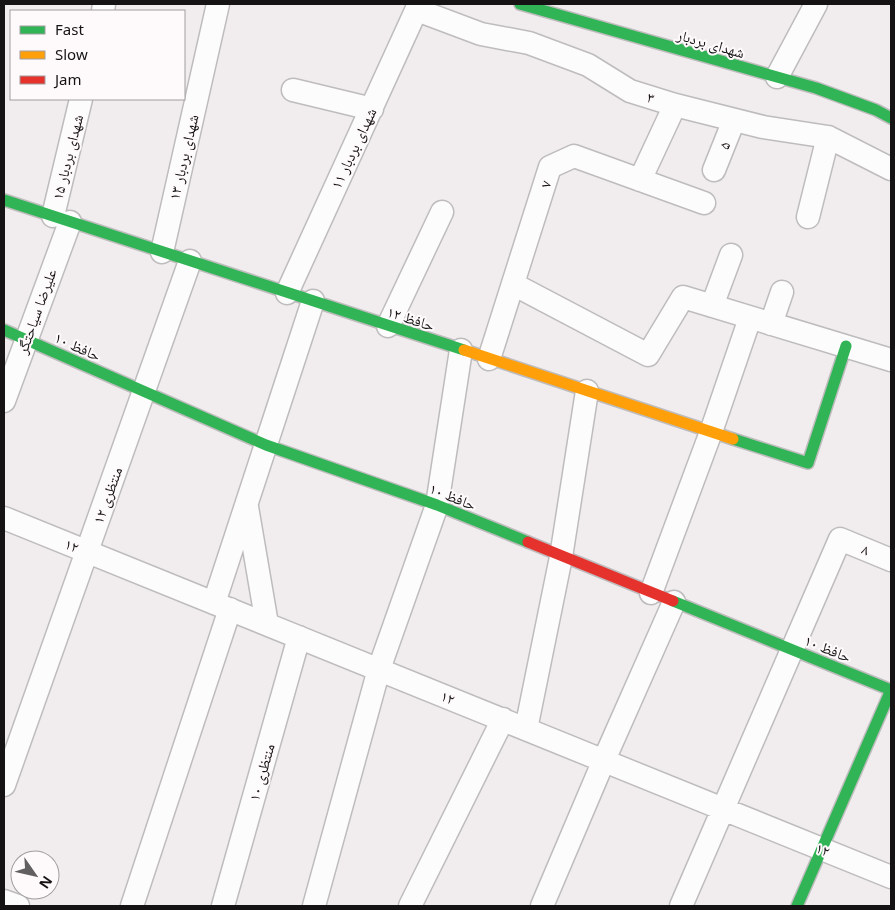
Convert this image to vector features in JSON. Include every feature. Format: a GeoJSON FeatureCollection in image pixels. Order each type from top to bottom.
{"type":"FeatureCollection","features":[{"type":"Feature","properties":{"kind":"street","name":"شهدای بردبار ۱۳"},"geometry":{"type":"LineString","coordinates":[[162,252],[218,4]]}},
{"type":"Feature","properties":{"kind":"street"},"geometry":{"type":"LineString","coordinates":[[777,77],[816,4]]}},
{"type":"Feature","properties":{"kind":"street","name":"۳"},"geometry":{"type":"LineString","coordinates":[[418,7],[481,34],[529,43],[588,65],[630,91],[675,105],[763,127],[828,137],[890,163]]}},
{"type":"Feature","properties":{"kind":"street","name":"شهدای بردبار ۱۱"},"geometry":{"type":"LineString","coordinates":[[287,293],[418,7]]}},
{"type":"Feature","properties":{"kind":"street"},"geometry":{"type":"LineString","coordinates":[[529,43],[530,7]]}},
{"type":"Feature","properties":{"kind":"street","name":"شهدای بردبار"},"geometry":{"type":"LineString","coordinates":[[530,7],[816,88],[876,110],[891,118]]}},
{"type":"Feature","properties":{"kind":"street"},"geometry":{"type":"LineString","coordinates":[[293,90],[372,109]]}},
{"type":"Feature","properties":{"kind":"street","name":"شهدای بردبار ۱۵"},"geometry":{"type":"LineString","coordinates":[[61,219],[81,100]]}},
{"type":"Feature","properties":{"kind":"street"},"geometry":{"type":"LineString","coordinates":[[640,180],[675,105]]}},
{"type":"Feature","properties":{"kind":"street","name":"۵"},"geometry":{"type":"LineString","coordinates":[[714,170],[734,120]]}},
{"type":"Feature","properties":{"kind":"street"},"geometry":{"type":"LineString","coordinates":[[808,217],[828,137]]}},
{"type":"Feature","properties":{"kind":"street","name":"۷"},"geometry":{"type":"LineString","coordinates":[[489,359],[550,167],[574,156],[704,203]]}},
{"type":"Feature","properties":{"kind":"street","name":"حافظ ۱۲"},"geometry":{"type":"LineString","coordinates":[[4,200],[808,463],[846,346]]}},
{"type":"Feature","properties":{"kind":"street"},"geometry":{"type":"LineString","coordinates":[[388,326],[442,212]]}},
{"type":"Feature","properties":{"kind":"street","name":"علیرضا سیاحتگر"},"geometry":{"type":"LineString","coordinates":[[4,401],[26,340],[61,219]]}},
{"type":"Feature","properties":{"kind":"street"},"geometry":{"type":"LineString","coordinates":[[712,306],[731,256]]}},
{"type":"Feature","properties":{"kind":"street","name":"منتظری ۱۲"},"geometry":{"type":"LineString","coordinates":[[4,785],[190,261]]}},
{"type":"Feature","properties":{"kind":"street"},"geometry":{"type":"LineString","coordinates":[[513,284],[648,355],[683,298],[891,360]]}},
{"type":"Feature","properties":{"kind":"street"},"geometry":{"type":"LineString","coordinates":[[771,324],[782,292]]}},
{"type":"Feature","properties":{"kind":"street"},"geometry":{"type":"LineString","coordinates":[[132,906],[222,606],[246,504],[313,301]]}},
{"type":"Feature","properties":{"kind":"street"},"geometry":{"type":"LineString","coordinates":[[651,593],[711,432],[750,318]]}},
{"type":"Feature","properties":{"kind":"street","name":"حافظ ۱۰"},"geometry":{"type":"LineString","coordinates":[[4,330],[266,445],[438,505],[891,690]]}},
{"type":"Feature","properties":{"kind":"street"},"geometry":{"type":"LineString","coordinates":[[314,906],[379,669],[438,505],[461,350]]}},
{"type":"Feature","properties":{"kind":"street"},"geometry":{"type":"LineString","coordinates":[[526,729],[561,556],[587,391]]}},
{"type":"Feature","properties":{"kind":"street"},"geometry":{"type":"LineString","coordinates":[[246,504],[267,624]]}},
{"type":"Feature","properties":{"kind":"street","name":"۱۲"},"geometry":{"type":"LineString","coordinates":[[4,518],[891,877]]}},
{"type":"Feature","properties":{"kind":"street","name":"۸"},"geometry":{"type":"LineString","coordinates":[[792,650],[840,539],[891,560]]}},
{"type":"Feature","properties":{"kind":"street"},"geometry":{"type":"LineString","coordinates":[[542,906],[674,602]]}},
{"type":"Feature","properties":{"kind":"street","name":"منتظری ۱۰"},"geometry":{"type":"LineString","coordinates":[[223,906],[299,637]]}},
{"type":"Feature","properties":{"kind":"street"},"geometry":{"type":"LineString","coordinates":[[681,906],[792,650]]}},
{"type":"Feature","properties":{"kind":"street"},"geometry":{"type":"LineString","coordinates":[[797,906],[891,690]]}},
{"type":"Feature","properties":{"kind":"street"},"geometry":{"type":"LineString","coordinates":[[410,906],[503,719]]}},
{"type":"Feature","properties":{"kind":"street"},"geometry":{"type":"LineString","coordinates":[[4,901],[18,906]]}},
{"type":"Feature","properties":{"kind":"traffic: fast"},"geometry":{"type":"LineString","coordinates":[[520,4],[816,88],[876,110],[891,118]]}},
{"type":"Feature","properties":{"kind":"traffic: fast"},"geometry":{"type":"LineString","coordinates":[[4,200],[464,350]]}},
{"type":"Feature","properties":{"kind":"traffic: fast"},"geometry":{"type":"LineString","coordinates":[[4,330],[266,445],[437,505],[528,542]]}},
{"type":"Feature","properties":{"kind":"traffic: fast"},"geometry":{"type":"LineString","coordinates":[[733,439],[808,463],[846,346]]}},
{"type":"Feature","properties":{"kind":"traffic: fast"},"geometry":{"type":"LineString","coordinates":[[673,601],[891,690],[797,906]]}},
{"type":"Feature","properties":{"kind":"traffic: slow"},"geometry":{"type":"LineString","coordinates":[[464,350],[733,439]]}},
{"type":"Feature","properties":{"kind":"traffic: jam"},"geometry":{"type":"LineString","coordinates":[[528,542],[673,601]]}}]}
